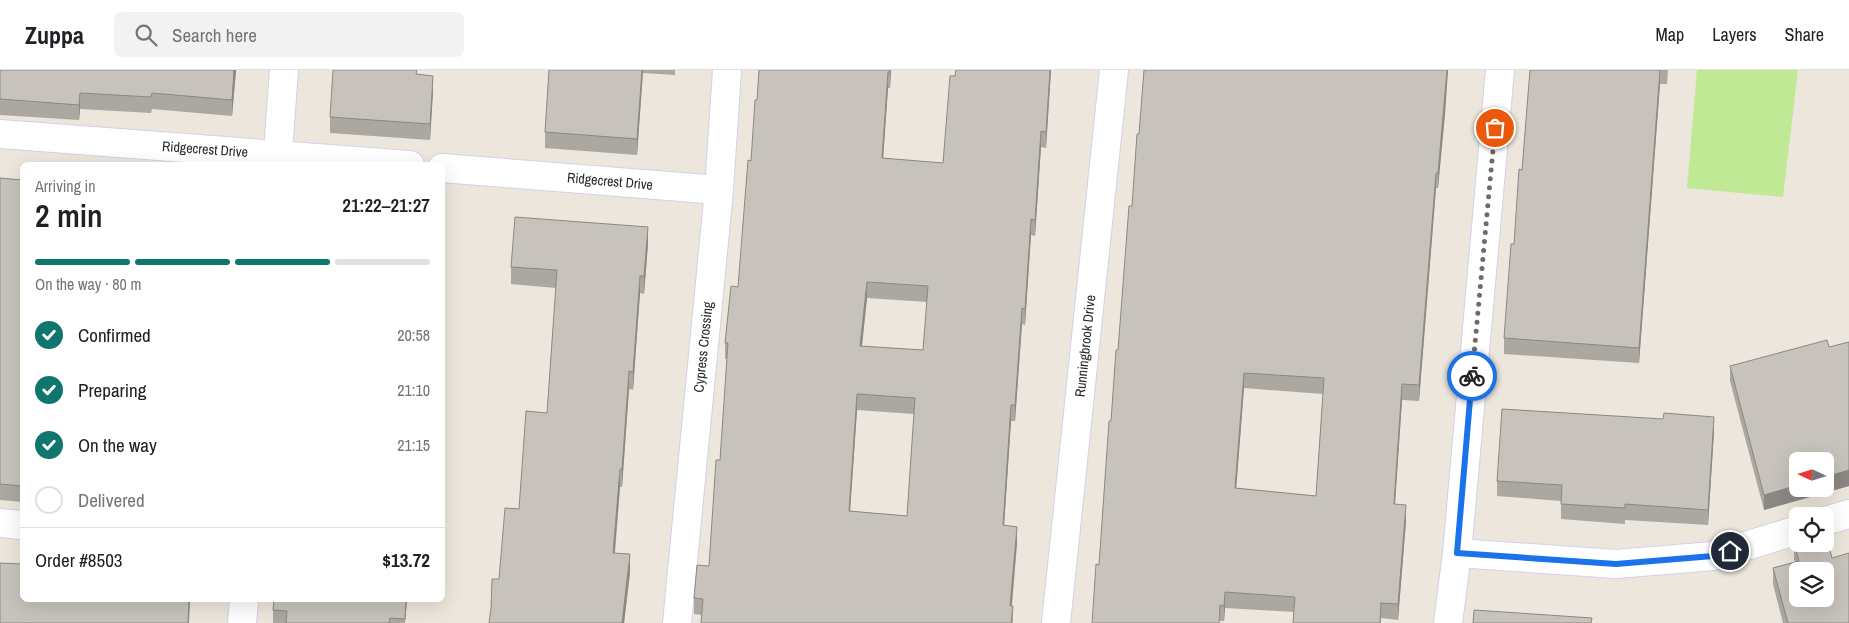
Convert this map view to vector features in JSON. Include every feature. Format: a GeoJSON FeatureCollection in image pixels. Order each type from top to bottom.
{"type":"FeatureCollection","features":[{"type":"Feature","properties":{"kind":"street"},"geometry":{"type":"LineString","coordinates":[[277,160],[284,70]]}},
{"type":"Feature","properties":{"kind":"street","name":"Cypress Crossing"},"geometry":{"type":"LineString","coordinates":[[677,623],[719,190],[727,70]]}},
{"type":"Feature","properties":{"kind":"street","name":"Runningbrook Drive"},"geometry":{"type":"LineString","coordinates":[[1056,623],[1114,70]]}},
{"type":"Feature","properties":{"kind":"street"},"geometry":{"type":"LineString","coordinates":[[1448,623],[1457,553],[1500,70]]}},
{"type":"Feature","properties":{"kind":"street","name":"Ridgecrest Drive"},"geometry":{"type":"LineString","coordinates":[[0,134],[277,160],[330,162]]}},
{"type":"Feature","properties":{"kind":"street","name":"Ridgecrest Drive"},"geometry":{"type":"LineString","coordinates":[[445,168],[719,190]]}},
{"type":"Feature","properties":{"kind":"street"},"geometry":{"type":"LineString","coordinates":[[1834,519],[1849,514]]}},
{"type":"Feature","properties":{"kind":"street"},"geometry":{"type":"LineString","coordinates":[[0,523],[20,525]]}},
{"type":"Feature","properties":{"kind":"street"},"geometry":{"type":"LineString","coordinates":[[1457,553],[1616,564],[1713,556],[1789,533]]}},
{"type":"Feature","properties":{"kind":"street"},"geometry":{"type":"LineString","coordinates":[[242,623],[244,602]]}},
{"type":"Feature","properties":{"kind":"green space"},"geometry":{"type":"Polygon","coordinates":[[[1697,70],[1798,70],[1783,197],[1687,188],[1697,70]]]}},
{"type":"Feature","properties":{"kind":"building"},"geometry":{"type":"Polygon","coordinates":[[[0,70],[234,70],[232,100],[152,93],[151,97],[80,93],[79,105],[0,99],[0,70]]]}},
{"type":"Feature","properties":{"kind":"building"},"geometry":{"type":"Polygon","coordinates":[[[333,70],[417,70],[416,74],[433,76],[430,124],[330,117],[333,70]]]}},
{"type":"Feature","properties":{"kind":"building"},"geometry":{"type":"Polygon","coordinates":[[[549,70],[642,70],[637,139],[545,132],[549,70]]]}},
{"type":"Feature","properties":{"kind":"building"},"geometry":{"type":"Polygon","coordinates":[[[759,70],[890,70],[888,72],[882,158],[943,163],[950,76],[955,76],[956,70],[1050,70],[1046,132],[1041,131],[1035,220],[1031,219],[1025,309],[1022,308],[1015,405],[1011,405],[1003,525],[1017,527],[1010,606],[1013,606],[1011,623],[701,623],[703,599],[694,598],[697,565],[709,566],[716,460],[720,460],[728,343],[725,343],[731,286],[738,287],[748,160],[751,161],[755,100],[757,100],[759,70]],[[867,282],[860,346],[923,350],[928,286],[867,282]],[[857,394],[849,511],[907,516],[915,398],[857,394]]]}},
{"type":"Feature","properties":{"kind":"building"},"geometry":{"type":"Polygon","coordinates":[[[1144,70],[1447,70],[1438,173],[1436,173],[1419,385],[1402,384],[1394,504],[1406,505],[1398,604],[1381,603],[1380,623],[1293,623],[1295,597],[1225,592],[1224,606],[1220,605],[1219,623],[1092,623],[1096,564],[1099,565],[1109,421],[1111,421],[1116,350],[1118,350],[1129,206],[1132,206],[1137,134],[1139,134],[1144,70]],[[1244,373],[1235,488],[1316,496],[1324,378],[1244,373]]]}},
{"type":"Feature","properties":{"kind":"building"},"geometry":{"type":"Polygon","coordinates":[[[1530,70],[1660,70],[1639,348],[1504,338],[1511,244],[1514,244],[1519,169],[1522,170],[1530,70]]]}},
{"type":"Feature","properties":{"kind":"building"},"geometry":{"type":"Polygon","coordinates":[[[0,178],[20,180],[20,486],[0,484],[0,178]]]}},
{"type":"Feature","properties":{"kind":"building"},"geometry":{"type":"Polygon","coordinates":[[[515,217],[648,227],[644,276],[640,276],[633,372],[629,371],[622,469],[620,469],[613,553],[630,554],[622,623],[489,623],[492,579],[499,579],[505,508],[519,509],[526,411],[547,413],[557,270],[511,267],[515,217]]]}},
{"type":"Feature","properties":{"kind":"building"},"geometry":{"type":"Polygon","coordinates":[[[1827,340],[1829,347],[1849,342],[1849,470],[1834,474],[1834,452],[1789,452],[1789,488],[1764,495],[1730,366],[1827,340]]]}},
{"type":"Feature","properties":{"kind":"building"},"geometry":{"type":"Polygon","coordinates":[[[1502,409],[1663,419],[1664,413],[1714,417],[1708,510],[1625,504],[1625,508],[1561,504],[1562,485],[1497,481],[1502,409]]]}},
{"type":"Feature","properties":{"kind":"building"},"geometry":{"type":"Polygon","coordinates":[[[1796,552],[1830,552],[1832,558],[1849,553],[1849,623],[1788,623],[1773,568],[1789,564],[1789,607],[1834,607],[1834,562],[1795,562],[1799,561],[1796,552]]]}},
{"type":"Feature","properties":{"kind":"building"},"geometry":{"type":"Polygon","coordinates":[[[0,563],[20,564],[20,602],[189,602],[188,623],[0,623],[0,563]]]}},
{"type":"Feature","properties":{"kind":"building"},"geometry":{"type":"Polygon","coordinates":[[[274,602],[406,602],[405,619],[390,618],[389,623],[286,623],[287,611],[273,610],[274,602]]]}},
{"type":"Feature","properties":{"kind":"building"},"geometry":{"type":"Polygon","coordinates":[[[1474,610],[1592,618],[1591,623],[1473,623],[1474,610]]]}},
{"type":"Feature","properties":{"kind":"way so far"},"geometry":{"type":"LineString","coordinates":[[1472,376],[1495,128]]}},
{"type":"Feature","properties":{"kind":"route"},"geometry":{"type":"LineString","coordinates":[[1472,376],[1457,553],[1616,564],[1713,556],[1730,551]]}}]}
